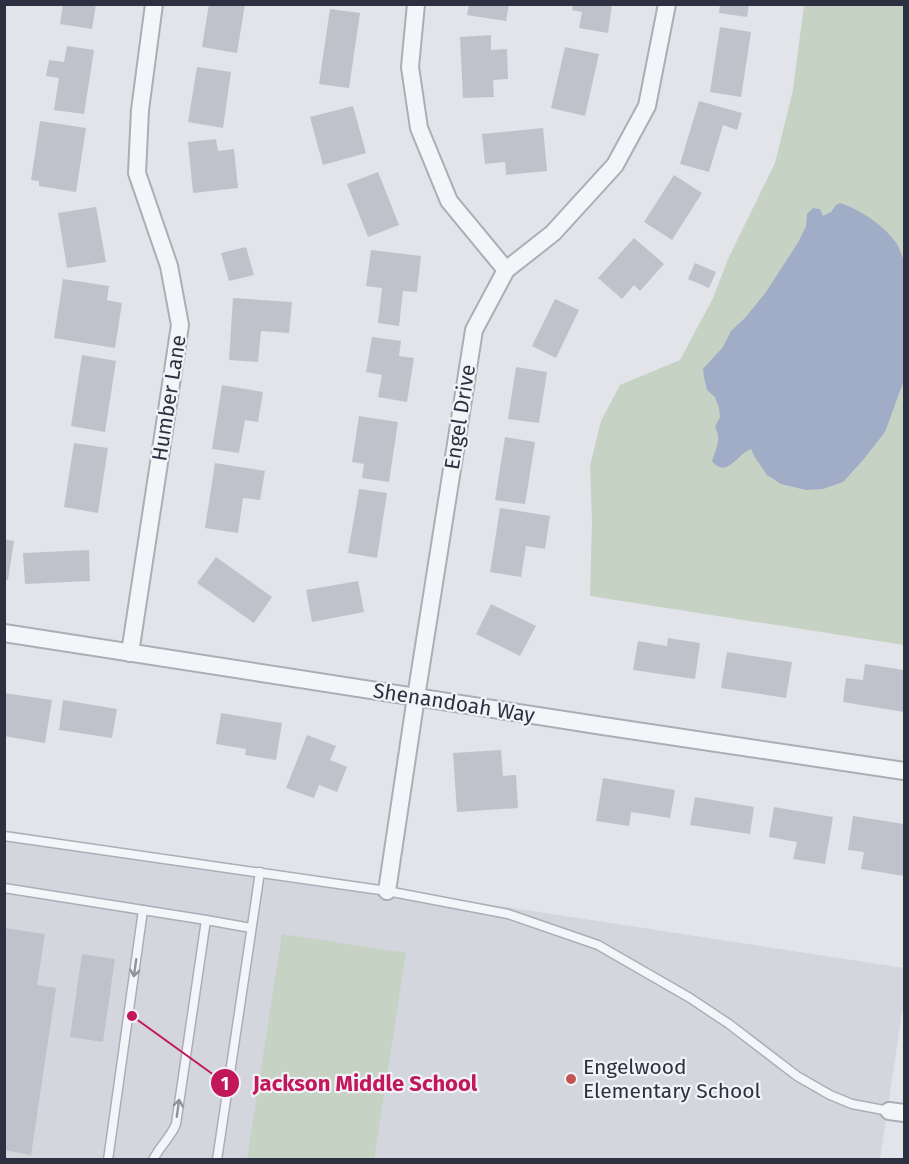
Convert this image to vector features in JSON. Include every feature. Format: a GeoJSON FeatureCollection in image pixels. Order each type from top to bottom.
{"type":"FeatureCollection","features":[{"type":"Feature","properties":{"kind":"street","name":"Humber Lane"},"geometry":{"type":"LineString","coordinates":[[130,653],[180,326],[170,266],[136,172],[140,110],[154,4]]}},
{"type":"Feature","properties":{"kind":"street"},"geometry":{"type":"LineString","coordinates":[[416,4],[410,67],[419,128],[449,201],[506,270]]}},
{"type":"Feature","properties":{"kind":"street","name":"Engel Drive"},"geometry":{"type":"LineString","coordinates":[[387,891],[474,330],[506,270],[553,232],[615,165],[647,106],[667,4]]}},
{"type":"Feature","properties":{"kind":"street","name":"Shenandoah Way"},"geometry":{"type":"LineString","coordinates":[[4,633],[904,771]]}},
{"type":"Feature","properties":{"kind":"lane"},"geometry":{"type":"LineString","coordinates":[[4,836],[387,891],[508,914],[598,945],[690,998],[729,1024],[797,1076],[830,1095],[852,1104],[897,1112]]}},
{"type":"Feature","properties":{"kind":"lane"},"geometry":{"type":"LineString","coordinates":[[217,1160],[260,872]]}},
{"type":"Feature","properties":{"kind":"lane"},"geometry":{"type":"LineString","coordinates":[[4,888],[251,928]]}},
{"type":"Feature","properties":{"kind":"lane"},"geometry":{"type":"LineString","coordinates":[[108,1160],[143,910]]}},
{"type":"Feature","properties":{"kind":"lane"},"geometry":{"type":"LineString","coordinates":[[153,1160],[176,1124],[206,920]]}},
{"type":"Feature","properties":{"kind":"shaded area","name":"Engelwood Elementary School"},"geometry":{"type":"Polygon","coordinates":[[[4,830],[904,968],[904,999],[880,1159],[5,1159],[4,830]]]}},
{"type":"Feature","properties":{"kind":"green space"},"geometry":{"type":"Polygon","coordinates":[[[804,5],[904,5],[904,645],[590,596],[592,521],[590,466],[601,421],[620,385],[680,360],[713,298],[728,259],[775,163],[793,90],[804,5]]]}},
{"type":"Feature","properties":{"kind":"green space"},"geometry":{"type":"Polygon","coordinates":[[[282,934],[406,953],[374,1159],[247,1159],[282,934]]]}},
{"type":"Feature","properties":{"kind":"water"},"geometry":{"type":"Polygon","coordinates":[[[840,203],[864,214],[886,231],[897,244],[904,262],[904,380],[885,432],[843,482],[823,489],[806,490],[781,484],[767,475],[751,449],[727,467],[717,466],[712,461],[717,448],[715,427],[720,417],[719,408],[715,397],[707,390],[703,369],[723,347],[731,331],[766,292],[799,241],[806,226],[807,214],[813,208],[820,209],[823,216],[840,203]]]}},
{"type":"Feature","properties":{"kind":"building"},"geometry":{"type":"Polygon","coordinates":[[[63,4],[96,4],[92,29],[60,24],[63,4]]]}},
{"type":"Feature","properties":{"kind":"building"},"geometry":{"type":"Polygon","coordinates":[[[209,4],[245,4],[237,53],[202,47],[209,4]]]}},
{"type":"Feature","properties":{"kind":"building"},"geometry":{"type":"Polygon","coordinates":[[[469,4],[509,4],[506,21],[467,15],[469,4]]]}},
{"type":"Feature","properties":{"kind":"building"},"geometry":{"type":"Polygon","coordinates":[[[573,4],[612,4],[608,33],[579,28],[582,12],[572,10],[573,4]]]}},
{"type":"Feature","properties":{"kind":"building"},"geometry":{"type":"Polygon","coordinates":[[[720,4],[749,4],[747,17],[719,13],[720,4]]]}},
{"type":"Feature","properties":{"kind":"building"},"geometry":{"type":"Polygon","coordinates":[[[330,9],[360,13],[349,88],[319,84],[330,9]]]}},
{"type":"Feature","properties":{"kind":"building"},"geometry":{"type":"Polygon","coordinates":[[[720,27],[751,32],[741,97],[710,92],[720,27]]]}},
{"type":"Feature","properties":{"kind":"building"},"geometry":{"type":"Polygon","coordinates":[[[491,35],[491,50],[507,49],[508,79],[493,80],[494,97],[463,98],[460,37],[491,35]]]}},
{"type":"Feature","properties":{"kind":"building"},"geometry":{"type":"Polygon","coordinates":[[[67,46],[94,50],[84,114],[54,110],[59,78],[46,76],[49,60],[64,62],[67,46]]]}},
{"type":"Feature","properties":{"kind":"building"},"geometry":{"type":"Polygon","coordinates":[[[565,47],[599,54],[585,116],[551,108],[565,47]]]}},
{"type":"Feature","properties":{"kind":"building"},"geometry":{"type":"Polygon","coordinates":[[[197,67],[231,72],[223,128],[188,122],[197,67]]]}},
{"type":"Feature","properties":{"kind":"building"},"geometry":{"type":"Polygon","coordinates":[[[699,101],[742,113],[737,130],[723,125],[709,172],[680,164],[699,101]]]}},
{"type":"Feature","properties":{"kind":"building"},"geometry":{"type":"Polygon","coordinates":[[[353,106],[366,153],[323,165],[310,117],[353,106]]]}},
{"type":"Feature","properties":{"kind":"building"},"geometry":{"type":"Polygon","coordinates":[[[40,121],[86,128],[76,192],[39,186],[39,181],[31,180],[40,121]]]}},
{"type":"Feature","properties":{"kind":"building"},"geometry":{"type":"Polygon","coordinates":[[[543,128],[547,171],[506,175],[505,162],[485,164],[482,134],[543,128]]]}},
{"type":"Feature","properties":{"kind":"building"},"geometry":{"type":"Polygon","coordinates":[[[216,139],[218,151],[234,149],[238,188],[193,193],[188,142],[216,139]]]}},
{"type":"Feature","properties":{"kind":"building"},"geometry":{"type":"Polygon","coordinates":[[[378,172],[399,225],[368,237],[347,184],[378,172]]]}},
{"type":"Feature","properties":{"kind":"building"},"geometry":{"type":"Polygon","coordinates":[[[674,175],[702,193],[672,240],[644,222],[674,175]]]}},
{"type":"Feature","properties":{"kind":"building"},"geometry":{"type":"Polygon","coordinates":[[[96,207],[106,262],[67,268],[58,213],[96,207]]]}},
{"type":"Feature","properties":{"kind":"building"},"geometry":{"type":"Polygon","coordinates":[[[634,238],[664,264],[640,291],[634,285],[622,299],[598,278],[634,238]]]}},
{"type":"Feature","properties":{"kind":"building"},"geometry":{"type":"Polygon","coordinates":[[[246,247],[254,275],[229,281],[221,253],[246,247]]]}},
{"type":"Feature","properties":{"kind":"building"},"geometry":{"type":"Polygon","coordinates":[[[371,250],[421,256],[417,292],[403,291],[399,326],[378,323],[382,288],[366,286],[371,250]]]}},
{"type":"Feature","properties":{"kind":"building"},"geometry":{"type":"Polygon","coordinates":[[[695,263],[716,272],[709,288],[688,279],[695,263]]]}},
{"type":"Feature","properties":{"kind":"building"},"geometry":{"type":"Polygon","coordinates":[[[63,279],[109,286],[107,300],[122,303],[115,348],[54,338],[63,279]]]}},
{"type":"Feature","properties":{"kind":"building"},"geometry":{"type":"Polygon","coordinates":[[[233,298],[292,302],[289,333],[261,331],[258,362],[229,360],[233,298]]]}},
{"type":"Feature","properties":{"kind":"building"},"geometry":{"type":"Polygon","coordinates":[[[555,299],[579,310],[556,358],[532,346],[555,299]]]}},
{"type":"Feature","properties":{"kind":"building"},"geometry":{"type":"Polygon","coordinates":[[[372,337],[401,341],[399,356],[414,358],[407,402],[378,397],[382,375],[366,372],[372,337]]]}},
{"type":"Feature","properties":{"kind":"building"},"geometry":{"type":"Polygon","coordinates":[[[82,355],[116,361],[105,432],[71,426],[82,355]]]}},
{"type":"Feature","properties":{"kind":"building"},"geometry":{"type":"Polygon","coordinates":[[[516,367],[547,372],[539,423],[508,419],[516,367]]]}},
{"type":"Feature","properties":{"kind":"building"},"geometry":{"type":"Polygon","coordinates":[[[222,385],[263,392],[258,422],[245,420],[239,453],[212,449],[222,385]]]}},
{"type":"Feature","properties":{"kind":"building"},"geometry":{"type":"Polygon","coordinates":[[[359,416],[398,422],[389,482],[362,478],[364,464],[352,462],[359,416]]]}},
{"type":"Feature","properties":{"kind":"building"},"geometry":{"type":"Polygon","coordinates":[[[505,437],[535,442],[525,504],[495,500],[505,437]]]}},
{"type":"Feature","properties":{"kind":"building"},"geometry":{"type":"Polygon","coordinates":[[[74,443],[108,448],[98,513],[64,507],[74,443]]]}},
{"type":"Feature","properties":{"kind":"building"},"geometry":{"type":"Polygon","coordinates":[[[215,463],[265,471],[260,500],[243,498],[238,533],[205,528],[215,463]]]}},
{"type":"Feature","properties":{"kind":"building"},"geometry":{"type":"Polygon","coordinates":[[[359,489],[387,493],[377,558],[348,553],[359,489]]]}},
{"type":"Feature","properties":{"kind":"building"},"geometry":{"type":"Polygon","coordinates":[[[500,508],[550,516],[545,549],[526,546],[521,577],[490,572],[500,508]]]}},
{"type":"Feature","properties":{"kind":"building"},"geometry":{"type":"Polygon","coordinates":[[[4,539],[14,541],[8,580],[4,579],[4,539]]]}},
{"type":"Feature","properties":{"kind":"building"},"geometry":{"type":"Polygon","coordinates":[[[89,550],[90,581],[25,584],[23,553],[89,550]]]}},
{"type":"Feature","properties":{"kind":"building"},"geometry":{"type":"Polygon","coordinates":[[[216,557],[272,597],[254,623],[197,583],[216,557]]]}},
{"type":"Feature","properties":{"kind":"building"},"geometry":{"type":"Polygon","coordinates":[[[358,581],[364,612],[312,622],[306,590],[358,581]]]}},
{"type":"Feature","properties":{"kind":"building"},"geometry":{"type":"Polygon","coordinates":[[[491,604],[536,626],[520,656],[476,634],[491,604]]]}},
{"type":"Feature","properties":{"kind":"building"},"geometry":{"type":"Polygon","coordinates":[[[668,638],[700,643],[695,679],[633,670],[638,641],[667,646],[668,638]]]}},
{"type":"Feature","properties":{"kind":"building"},"geometry":{"type":"Polygon","coordinates":[[[727,652],[792,662],[786,698],[721,688],[727,652]]]}},
{"type":"Feature","properties":{"kind":"building"},"geometry":{"type":"Polygon","coordinates":[[[865,664],[904,670],[904,712],[843,702],[846,678],[863,680],[865,664]]]}},
{"type":"Feature","properties":{"kind":"building"},"geometry":{"type":"Polygon","coordinates":[[[4,693],[52,700],[45,743],[4,736],[4,693]]]}},
{"type":"Feature","properties":{"kind":"building"},"geometry":{"type":"Polygon","coordinates":[[[63,700],[117,709],[112,738],[59,730],[63,700]]]}},
{"type":"Feature","properties":{"kind":"building"},"geometry":{"type":"Polygon","coordinates":[[[221,713],[282,723],[276,760],[245,755],[246,749],[216,744],[221,713]]]}},
{"type":"Feature","properties":{"kind":"building"},"geometry":{"type":"Polygon","coordinates":[[[307,735],[336,746],[330,760],[347,767],[337,792],[319,785],[314,798],[286,788],[307,735]]]}},
{"type":"Feature","properties":{"kind":"building"},"geometry":{"type":"Polygon","coordinates":[[[501,750],[503,776],[516,775],[518,808],[457,812],[453,753],[501,750]]]}},
{"type":"Feature","properties":{"kind":"building"},"geometry":{"type":"Polygon","coordinates":[[[603,778],[675,790],[670,818],[631,812],[629,826],[596,821],[603,778]]]}},
{"type":"Feature","properties":{"kind":"building"},"geometry":{"type":"Polygon","coordinates":[[[695,797],[754,807],[750,834],[690,825],[695,797]]]}},
{"type":"Feature","properties":{"kind":"building"},"geometry":{"type":"Polygon","coordinates":[[[774,807],[833,817],[825,864],[793,859],[797,842],[769,837],[774,807]]]}},
{"type":"Feature","properties":{"kind":"building"},"geometry":{"type":"Polygon","coordinates":[[[853,816],[904,824],[904,876],[861,869],[864,852],[848,850],[853,816]]]}},
{"type":"Feature","properties":{"kind":"building"},"geometry":{"type":"Polygon","coordinates":[[[4,928],[45,934],[37,985],[56,988],[31,1155],[4,1150],[4,928]]]}},
{"type":"Feature","properties":{"kind":"building"},"geometry":{"type":"Polygon","coordinates":[[[82,954],[115,959],[103,1042],[70,1037],[82,954]]]}},
{"type":"Feature","properties":{"kind":"place","name":"Jackson Middle School"},"geometry":{"type":"Point","coordinates":[132,1016]}},
{"type":"Feature","properties":{"kind":"place","name":"Engelwood Elementary School"},"geometry":{"type":"Point","coordinates":[571,1079]}}]}
